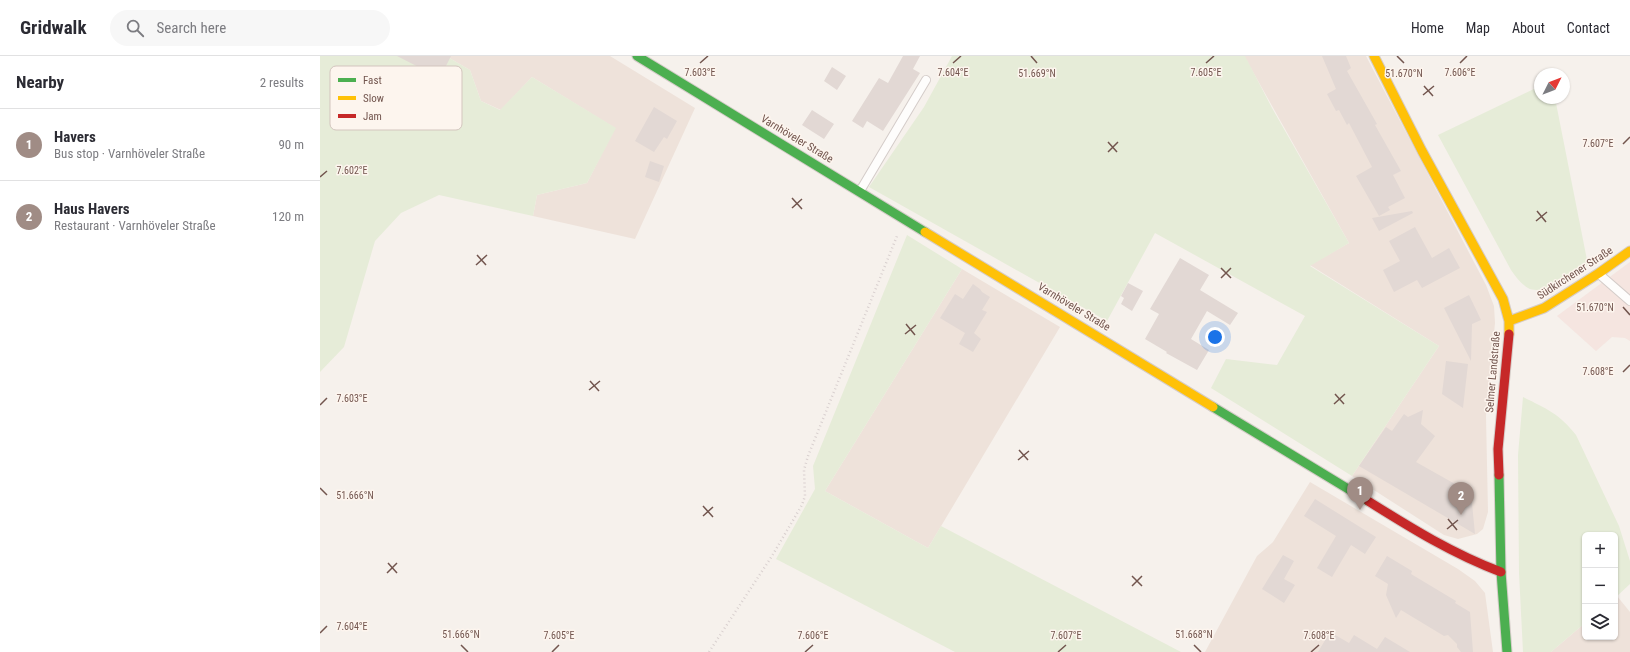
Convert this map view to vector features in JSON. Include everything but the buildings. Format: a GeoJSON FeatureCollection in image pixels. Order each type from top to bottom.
{"type":"FeatureCollection","features":[{"type":"Feature","properties":{"kind":"street","name":"Varnhöveler Straße"},"geometry":{"type":"LineString","coordinates":[[637,56],[1436,542],[1474,562],[1501,572]]}},
{"type":"Feature","properties":{"kind":"street","name":"Selmer Landstraße"},"geometry":{"type":"LineString","coordinates":[[1374,56],[1422,151],[1503,299],[1510,321],[1510,344],[1498,449],[1501,572],[1507,652]]}},
{"type":"Feature","properties":{"kind":"street","name":"Südkirchener Straße"},"geometry":{"type":"LineString","coordinates":[[1510,321],[1544,308],[1599,274],[1630,251]]}},
{"type":"Feature","properties":{"kind":"lane"},"geometry":{"type":"LineString","coordinates":[[860,191],[926,80]]}},
{"type":"Feature","properties":{"kind":"lane"},"geometry":{"type":"LineString","coordinates":[[1599,274],[1630,301]]}},
{"type":"Feature","properties":{"kind":"path"},"geometry":{"type":"LineString","coordinates":[[709,652],[772,556],[802,505],[805,496],[804,470],[808,456],[904,218]]}},
{"type":"Feature","properties":{"kind":"shaded area"},"geometry":{"type":"Polygon","coordinates":[[[446,56],[610,56],[695,108],[635,239],[533,216],[537,195],[587,183],[615,128],[532,77],[501,110],[481,101],[470,70],[446,56]]]}},
{"type":"Feature","properties":{"kind":"shaded area"},"geometry":{"type":"Polygon","coordinates":[[[1244,56],[1366,56],[1486,285],[1494,306],[1495,323],[1486,416],[1488,512],[1483,529],[1477,534],[1458,539],[1444,535],[1352,476],[1439,346],[1310,265],[1349,243],[1244,56]]]}},
{"type":"Feature","properties":{"kind":"shaded area"},"geometry":{"type":"Polygon","coordinates":[[[1630,262],[1630,341],[1625,338],[1612,337],[1596,351],[1557,316],[1630,262]]]}},
{"type":"Feature","properties":{"kind":"shaded area"},"geometry":{"type":"Polygon","coordinates":[[[962,269],[1060,327],[928,548],[825,491],[962,269]]]}},
{"type":"Feature","properties":{"kind":"shaded area"},"geometry":{"type":"Polygon","coordinates":[[[1310,482],[1458,569],[1475,581],[1485,593],[1493,652],[1205,652],[1257,556],[1273,542],[1310,482]]]}},
{"type":"Feature","properties":{"kind":"shaded area"},"geometry":{"type":"Polygon","coordinates":[[[1618,597],[1630,612],[1630,652],[1551,652],[1582,626],[1582,640],[1618,640],[1618,597]]]}},
{"type":"Feature","properties":{"kind":"green space"},"geometry":{"type":"Polygon","coordinates":[[[320,56],[446,56],[470,70],[481,101],[500,110],[532,77],[616,128],[587,183],[537,195],[533,216],[439,195],[401,213],[375,241],[344,347],[320,372],[320,56]]]}},
{"type":"Feature","properties":{"kind":"green space"},"geometry":{"type":"Polygon","coordinates":[[[952,56],[1245,56],[1272,108],[1349,243],[1310,266],[1439,346],[1352,476],[1211,388],[1226,359],[1277,365],[1305,316],[1155,233],[1107,321],[869,187],[924,107],[952,56]]]}},
{"type":"Feature","properties":{"kind":"green space"},"geometry":{"type":"Polygon","coordinates":[[[1534,89],[1534,104],[1556,104],[1588,265],[1551,287],[1535,290],[1528,288],[1523,284],[1511,270],[1438,135],[1534,89]]]}},
{"type":"Feature","properties":{"kind":"green space"},"geometry":{"type":"Polygon","coordinates":[[[907,235],[962,269],[825,491],[928,548],[941,526],[1181,652],[955,652],[776,559],[815,489],[813,466],[907,235]]]}},
{"type":"Feature","properties":{"kind":"green space"},"geometry":{"type":"Polygon","coordinates":[[[1523,397],[1545,408],[1558,417],[1576,435],[1619,526],[1630,561],[1630,584],[1618,595],[1618,532],[1582,532],[1582,626],[1551,652],[1523,652],[1519,573],[1518,455],[1523,397]]]}},
{"type":"Feature","properties":{"kind":"traffic: fast"},"geometry":{"type":"LineString","coordinates":[[637,56],[925,232]]}},
{"type":"Feature","properties":{"kind":"traffic: fast"},"geometry":{"type":"LineString","coordinates":[[1213,407],[1368,501]]}},
{"type":"Feature","properties":{"kind":"traffic: fast"},"geometry":{"type":"LineString","coordinates":[[1499,475],[1501,572],[1507,652]]}},
{"type":"Feature","properties":{"kind":"traffic: slow"},"geometry":{"type":"LineString","coordinates":[[1374,56],[1422,151],[1503,299],[1509,321],[1509,334]]}},
{"type":"Feature","properties":{"kind":"traffic: slow"},"geometry":{"type":"LineString","coordinates":[[925,232],[1213,407]]}},
{"type":"Feature","properties":{"kind":"traffic: slow"},"geometry":{"type":"LineString","coordinates":[[1509,321],[1544,308],[1599,273],[1630,251]]}},
{"type":"Feature","properties":{"kind":"traffic: jam"},"geometry":{"type":"LineString","coordinates":[[1499,475],[1498,449],[1509,334]]}},
{"type":"Feature","properties":{"kind":"traffic: jam"},"geometry":{"type":"LineString","coordinates":[[1368,501],[1416,531],[1449,549],[1501,572]]}},
{"type":"Feature","properties":{"kind":"place","name":"Havers"},"geometry":{"type":"Point","coordinates":[1360,510]}},
{"type":"Feature","properties":{"kind":"place","name":"Haus Havers"},"geometry":{"type":"Point","coordinates":[1461,515]}}]}
